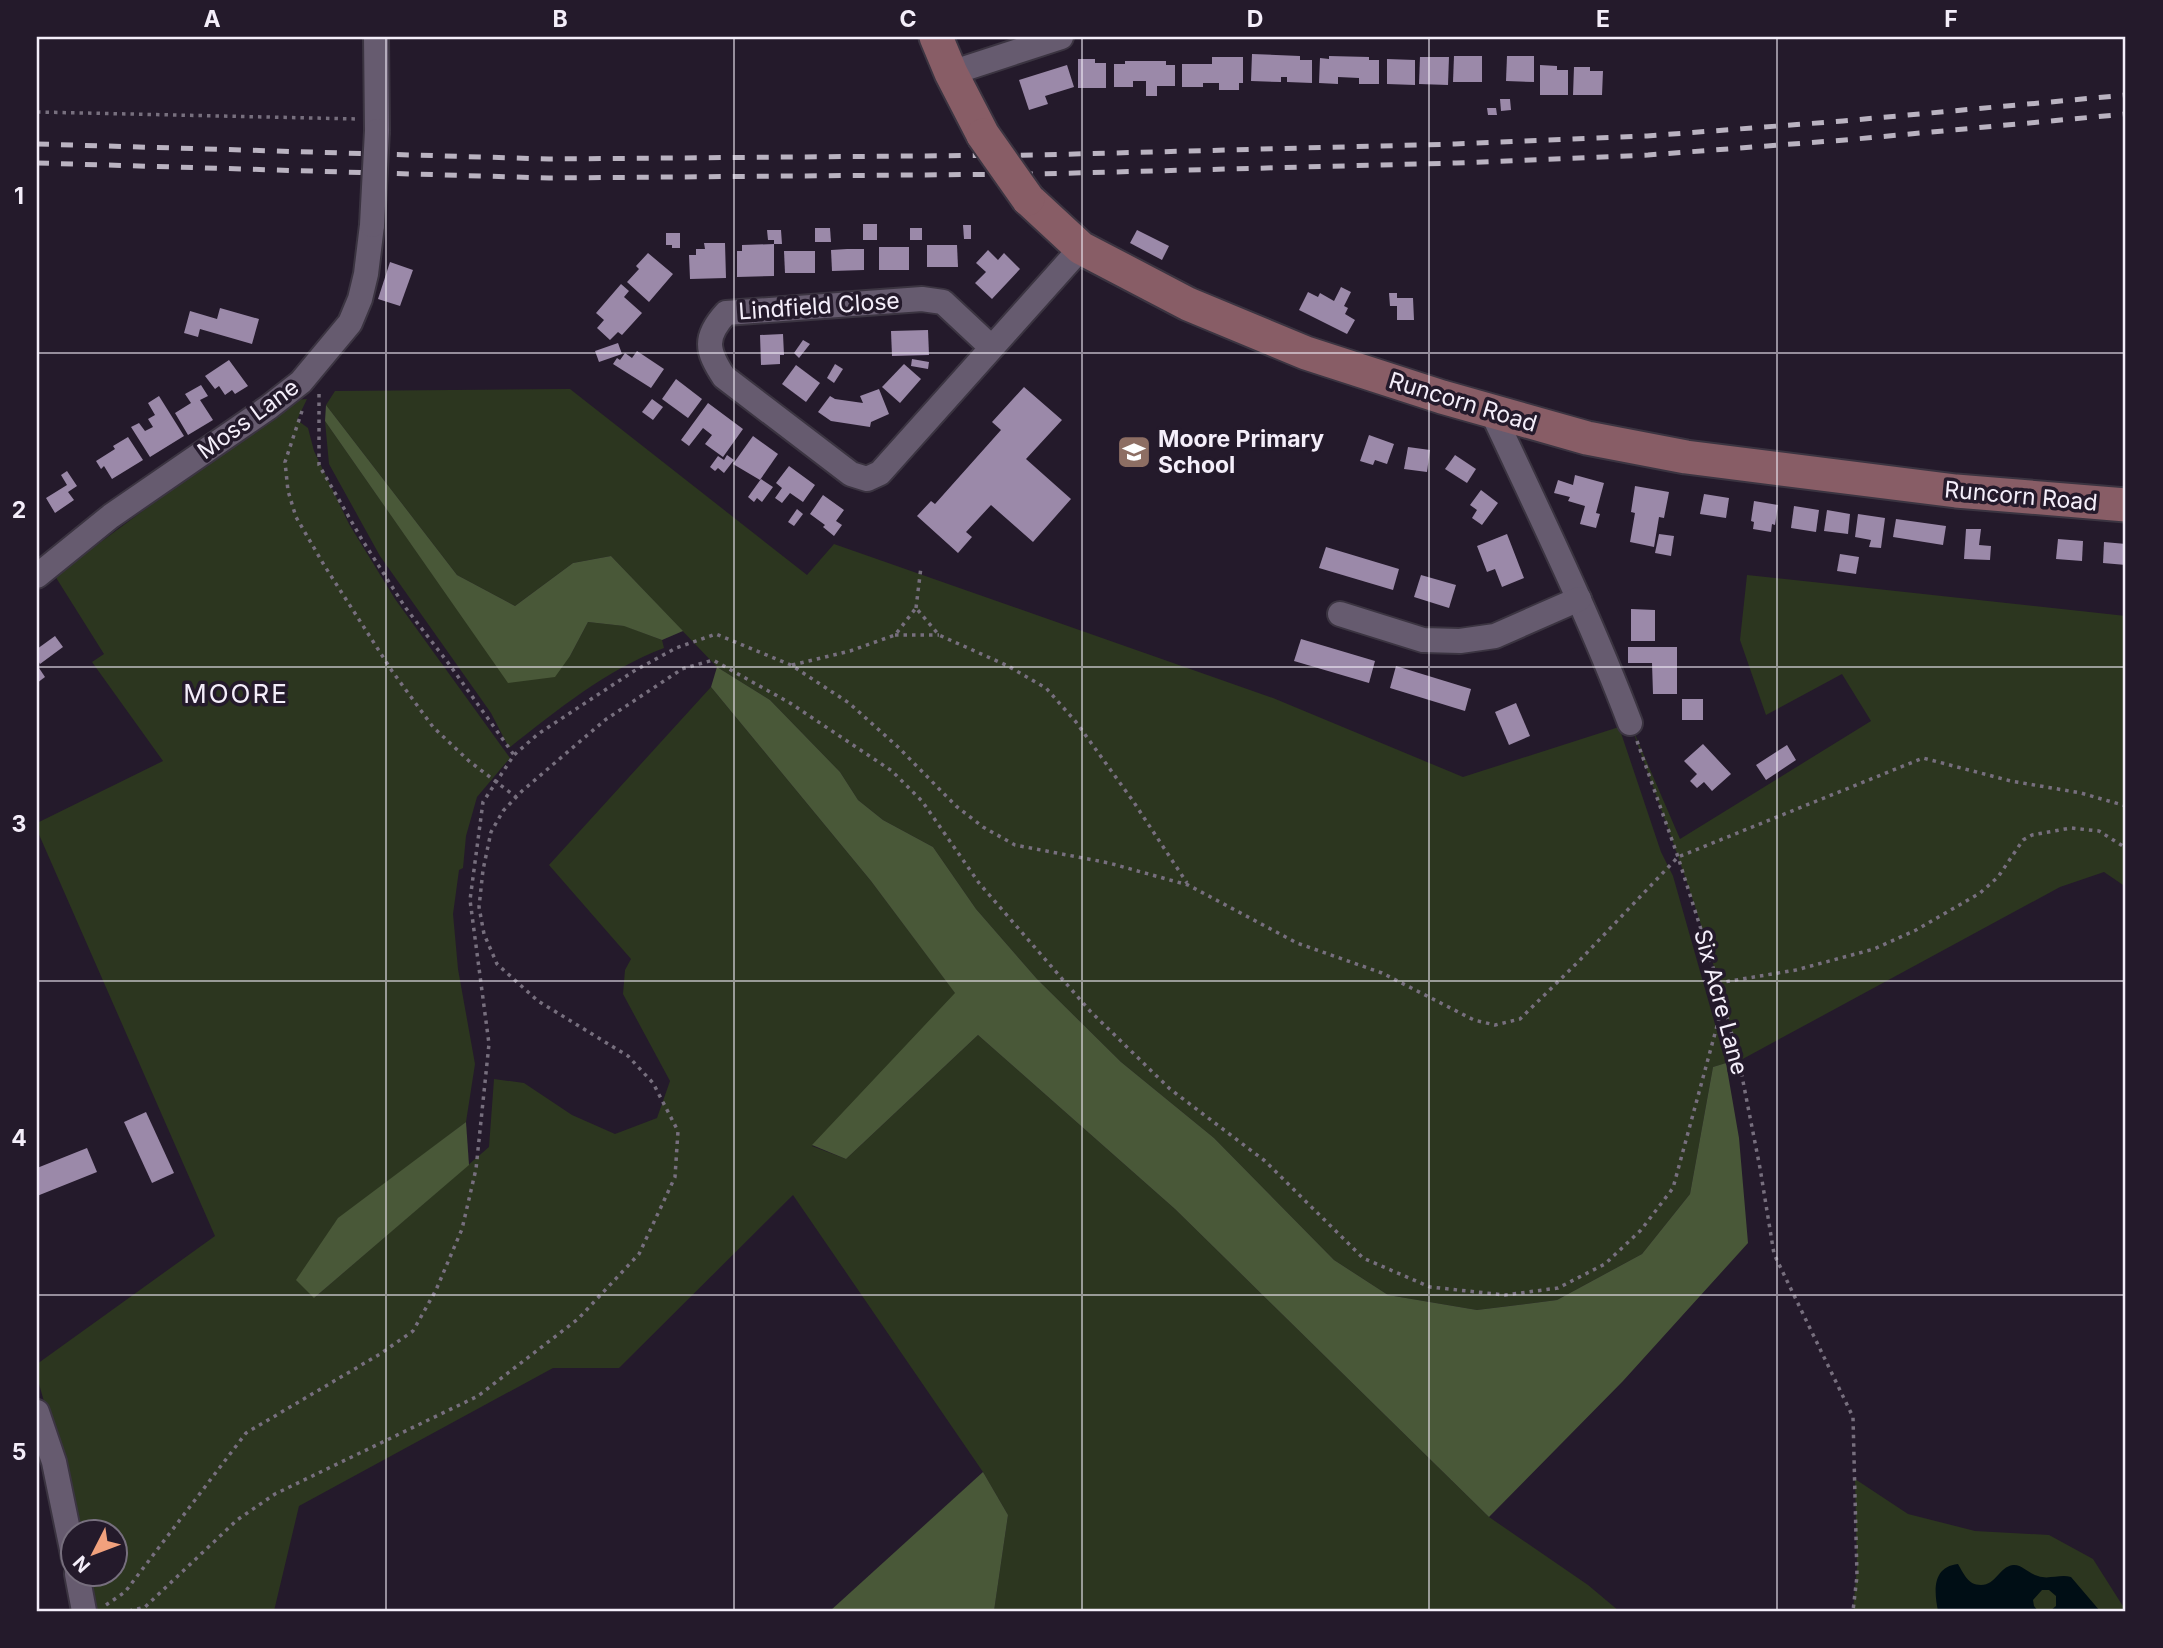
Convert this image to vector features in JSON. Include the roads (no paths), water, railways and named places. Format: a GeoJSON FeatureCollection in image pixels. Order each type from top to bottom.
{"type":"FeatureCollection","features":[{"type":"Feature","properties":{"kind":"street","name":"Moss Lane"},"geometry":{"type":"LineString","coordinates":[[37,576],[111,516],[269,407],[307,375],[350,323],[366,274],[372,225],[377,125],[376,37]]}},
{"type":"Feature","properties":{"kind":"street","name":"Runcorn Road"},"geometry":{"type":"LineString","coordinates":[[936,37],[983,135],[1028,199],[1081,248],[1188,304],[1306,353],[1492,412],[1587,438],[1686,457],[1956,491],[2126,505]]}},
{"type":"Feature","properties":{"kind":"street"},"geometry":{"type":"LineString","coordinates":[[951,73],[1061,37]]}},
{"type":"Feature","properties":{"kind":"street","name":"Lindfield Close"},"geometry":{"type":"LineString","coordinates":[[991,347],[943,302],[922,299],[726,313],[715,324],[708,341],[712,360],[724,377],[851,474],[867,479],[880,473],[1081,248]]}},
{"type":"Feature","properties":{"kind":"street"},"geometry":{"type":"LineString","coordinates":[[1492,412],[1606,659],[1630,723]]}},
{"type":"Feature","properties":{"kind":"street"},"geometry":{"type":"LineString","coordinates":[[1340,614],[1423,640],[1460,641],[1494,636],[1579,599]]}},
{"type":"Feature","properties":{"kind":"street"},"geometry":{"type":"LineString","coordinates":[[37,1412],[54,1462],[66,1518]]}},
{"type":"Feature","properties":{"kind":"street"},"geometry":{"type":"LineString","coordinates":[[80,1588],[84,1611]]}},
{"type":"Feature","properties":{"kind":"railway"},"geometry":{"type":"LineString","coordinates":[[37,144],[549,159],[1037,155],[1647,136],[2126,95]]}},
{"type":"Feature","properties":{"kind":"railway"},"geometry":{"type":"LineString","coordinates":[[37,163],[549,178],[1037,174],[1648,155],[2126,114]]}},
{"type":"Feature","properties":{"kind":"place","name":"Moore Primary School"},"geometry":{"type":"Point","coordinates":[1134,452]}},
{"type":"Feature","properties":{"kind":"district","name":"MOORE"},"geometry":{"type":"Point","coordinates":[236,694]}}]}
